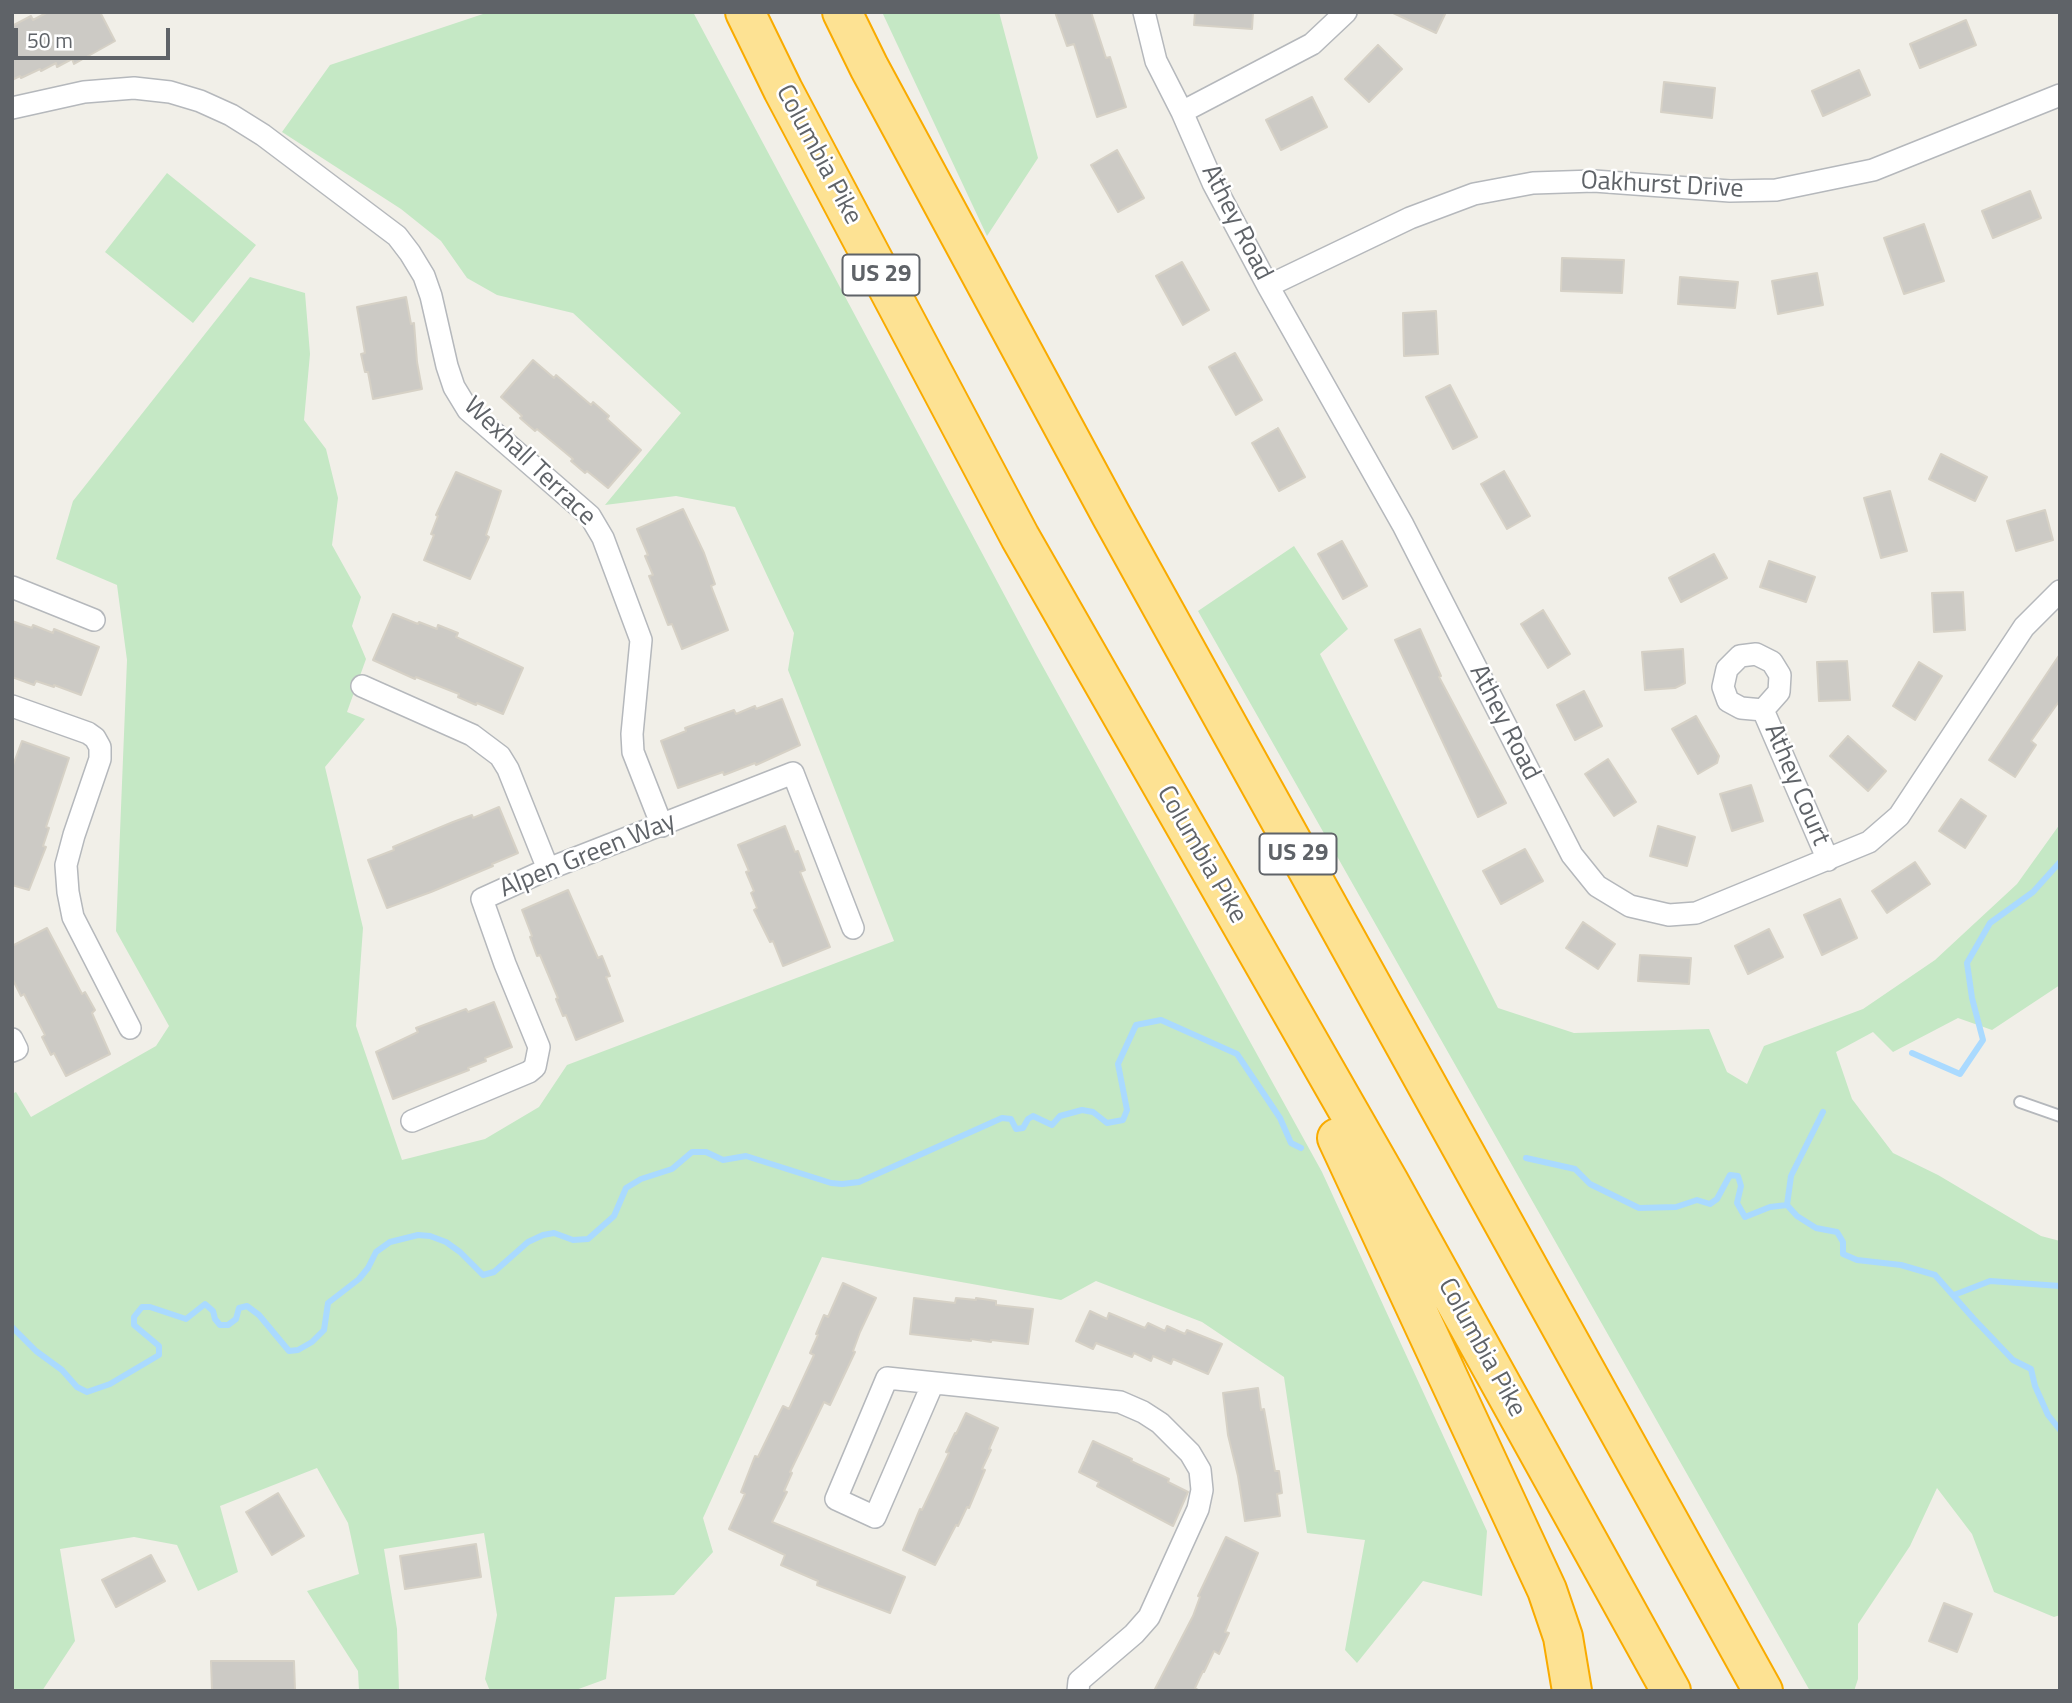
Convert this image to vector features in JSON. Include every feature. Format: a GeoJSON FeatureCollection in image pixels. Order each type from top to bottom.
{"type":"FeatureCollection","features":[{"type":"Feature","properties":{"kind":"highway","name":"Columbia Pike"},"geometry":{"type":"LineString","coordinates":[[745,12],[790,103],[1020,537],[1389,1182],[1671,1691]]}},
{"type":"Feature","properties":{"kind":"highway","name":"US 29"},"geometry":{"type":"LineString","coordinates":[[842,12],[869,67],[1111,515],[1763,1691]]}},
{"type":"Feature","properties":{"kind":"highway"},"geometry":{"type":"LineString","coordinates":[[1196,846],[1377,1220],[1547,1590],[1563,1637],[1572,1691]]}},
{"type":"Feature","properties":{"kind":"street","name":"Athey Road"},"geometry":{"type":"LineString","coordinates":[[1144,12],[1156,61],[1213,183],[1403,525],[1572,855],[1597,886],[1630,906],[1669,915],[1696,913],[1869,842],[1899,816],[2024,626],[2060,591]]}},
{"type":"Feature","properties":{"kind":"street"},"geometry":{"type":"LineString","coordinates":[[1182,112],[1312,44],[1346,12]]}},
{"type":"Feature","properties":{"kind":"street","name":"Wexhall Terrace"},"geometry":{"type":"LineString","coordinates":[[12,108],[84,92],[134,88],[170,92],[200,101],[231,115],[262,135],[397,236],[424,276],[447,366],[454,387],[468,410],[590,516],[603,538],[640,640],[632,734],[634,752],[662,826]]}},
{"type":"Feature","properties":{"kind":"street","name":"Oakhurst Drive"},"geometry":{"type":"LineString","coordinates":[[1268,286],[1410,218],[1474,194],[1533,183],[1594,181],[1730,191],[1776,190],[1873,170],[2060,95]]}},
{"type":"Feature","properties":{"kind":"street"},"geometry":{"type":"LineString","coordinates":[[12,587],[94,620]]}},
{"type":"Feature","properties":{"kind":"street"},"geometry":{"type":"LineString","coordinates":[[362,686],[472,735],[500,756],[508,769],[548,869]]}},
{"type":"Feature","properties":{"kind":"street"},"geometry":{"type":"LineString","coordinates":[[12,706],[88,733],[100,747],[100,759],[66,865],[68,892],[73,917],[130,1028]]}},
{"type":"Feature","properties":{"kind":"street","name":"Athey Court"},"geometry":{"type":"LineString","coordinates":[[1763,710],[1828,860]]}},
{"type":"Feature","properties":{"kind":"street","name":"Alpen Green Way"},"geometry":{"type":"LineString","coordinates":[[412,1121],[529,1072],[535,1067],[540,1047],[482,900],[548,869],[793,773],[853,928]]}},
{"type":"Feature","properties":{"kind":"street"},"geometry":{"type":"LineString","coordinates":[[12,1039],[17,1049],[12,1051]]}},
{"type":"Feature","properties":{"kind":"street"},"geometry":{"type":"LineString","coordinates":[[933,1383],[875,1517],[836,1499],[887,1378],[1120,1402],[1160,1423],[1191,1453],[1200,1471],[1202,1490],[1198,1509],[1149,1617],[1134,1634],[1079,1681],[1078,1691]]}},
{"type":"Feature","properties":{"kind":"lane"},"geometry":{"type":"LineString","coordinates":[[2021,1102],[2060,1116]]}},
{"type":"Feature","properties":{"kind":"green space"},"geometry":{"type":"Polygon","coordinates":[[[489,12],[693,12],[1037,656],[1322,1172],[1487,1531],[1482,1596],[1423,1581],[1357,1663],[1345,1650],[1365,1540],[1307,1533],[1284,1377],[1202,1322],[1096,1281],[1061,1300],[822,1257],[703,1518],[713,1552],[674,1595],[615,1597],[606,1679],[573,1691],[490,1691],[485,1679],[497,1615],[484,1533],[384,1549],[397,1629],[399,1691],[359,1691],[358,1671],[307,1591],[359,1574],[348,1523],[317,1468],[220,1506],[238,1572],[198,1591],[177,1545],[134,1537],[60,1549],[75,1641],[42,1691],[12,1691],[12,1094],[16,1092],[31,1117],[156,1046],[169,1026],[116,931],[127,660],[117,585],[56,559],[73,501],[250,277],[305,293],[310,354],[304,420],[326,449],[338,498],[332,545],[361,597],[352,626],[366,659],[347,712],[365,719],[325,767],[363,928],[356,1026],[402,1160],[485,1139],[539,1107],[567,1065],[894,941],[788,670],[794,633],[735,507],[676,496],[605,505],[681,413],[573,313],[497,295],[467,278],[441,241],[401,209],[282,132],[330,65],[489,12]]]}},
{"type":"Feature","properties":{"kind":"green space"},"geometry":{"type":"Polygon","coordinates":[[[882,12],[999,12],[1038,158],[987,236],[882,12]]]}},
{"type":"Feature","properties":{"kind":"green space"},"geometry":{"type":"Polygon","coordinates":[[[167,173],[256,245],[193,323],[105,252],[167,173]]]}},
{"type":"Feature","properties":{"kind":"green space"},"geometry":{"type":"Polygon","coordinates":[[[1294,546],[1348,629],[1320,654],[1498,1008],[1574,1033],[1709,1029],[1727,1072],[1747,1084],[1764,1046],[1863,1009],[1935,960],[2017,884],[2060,824],[2060,985],[1992,1030],[1958,1018],[1893,1052],[1873,1032],[1836,1052],[1852,1099],[1893,1153],[1938,1175],[2041,1236],[2060,1241],[2060,1615],[2054,1617],[1994,1592],[1972,1534],[1937,1488],[1910,1546],[1858,1624],[1858,1679],[1854,1691],[1810,1691],[1198,611],[1294,546]]]}},
{"type":"Feature","properties":{"kind":"building"},"geometry":{"type":"Polygon","coordinates":[[[48,12],[100,12],[115,41],[74,64],[72,59],[57,67],[56,63],[12,80],[12,26],[31,16],[33,20],[48,12]]]}},
{"type":"Feature","properties":{"kind":"building"},"geometry":{"type":"Polygon","coordinates":[[[1055,12],[1091,12],[1106,58],[1110,57],[1126,107],[1097,117],[1074,44],[1067,46],[1055,12]]]}},
{"type":"Feature","properties":{"kind":"building"},"geometry":{"type":"Polygon","coordinates":[[[1195,12],[1253,12],[1252,29],[1194,25],[1195,12]]]}},
{"type":"Feature","properties":{"kind":"building"},"geometry":{"type":"Polygon","coordinates":[[[1391,12],[1446,12],[1436,33],[1391,12]]]}},
{"type":"Feature","properties":{"kind":"building"},"geometry":{"type":"Polygon","coordinates":[[[1966,20],[1976,45],[1920,68],[1910,44],[1966,20]]]}},
{"type":"Feature","properties":{"kind":"building"},"geometry":{"type":"Polygon","coordinates":[[[1378,45],[1402,69],[1369,102],[1345,79],[1378,45]]]}},
{"type":"Feature","properties":{"kind":"building"},"geometry":{"type":"Polygon","coordinates":[[[1859,70],[1870,95],[1823,116],[1812,91],[1859,70]]]}},
{"type":"Feature","properties":{"kind":"building"},"geometry":{"type":"Polygon","coordinates":[[[1664,82],[1715,88],[1712,118],[1661,112],[1664,82]]]}},
{"type":"Feature","properties":{"kind":"building"},"geometry":{"type":"Polygon","coordinates":[[[1312,97],[1327,127],[1281,150],[1266,120],[1312,97]]]}},
{"type":"Feature","properties":{"kind":"building"},"geometry":{"type":"Polygon","coordinates":[[[1117,150],[1144,198],[1118,212],[1091,165],[1117,150]]]}},
{"type":"Feature","properties":{"kind":"building"},"geometry":{"type":"Polygon","coordinates":[[[2030,191],[2041,218],[1993,238],[1982,211],[2030,191]]]}},
{"type":"Feature","properties":{"kind":"building"},"geometry":{"type":"Polygon","coordinates":[[[1924,224],[1944,281],[1904,294],[1884,238],[1924,224]]]}},
{"type":"Feature","properties":{"kind":"building"},"geometry":{"type":"Polygon","coordinates":[[[1562,258],[1624,260],[1622,293],[1561,291],[1562,258]]]}},
{"type":"Feature","properties":{"kind":"building"},"geometry":{"type":"Polygon","coordinates":[[[1182,262],[1209,310],[1183,325],[1156,276],[1182,262]]]}},
{"type":"Feature","properties":{"kind":"building"},"geometry":{"type":"Polygon","coordinates":[[[1817,273],[1823,305],[1778,314],[1772,281],[1817,273]]]}},
{"type":"Feature","properties":{"kind":"building"},"geometry":{"type":"Polygon","coordinates":[[[1680,277],[1738,282],[1735,308],[1678,304],[1680,277]]]}},
{"type":"Feature","properties":{"kind":"building"},"geometry":{"type":"Polygon","coordinates":[[[406,297],[411,324],[414,323],[422,389],[373,399],[368,372],[365,372],[361,354],[365,353],[357,307],[406,297]]]}},
{"type":"Feature","properties":{"kind":"building"},"geometry":{"type":"Polygon","coordinates":[[[1436,311],[1438,354],[1404,356],[1403,313],[1436,311]]]}},
{"type":"Feature","properties":{"kind":"building"},"geometry":{"type":"Polygon","coordinates":[[[1235,353],[1262,400],[1236,415],[1209,367],[1235,353]]]}},
{"type":"Feature","properties":{"kind":"building"},"geometry":{"type":"Polygon","coordinates":[[[533,360],[554,378],[556,375],[591,405],[593,402],[609,416],[607,419],[641,450],[608,488],[587,471],[585,473],[571,461],[573,459],[537,429],[535,431],[501,397],[533,360]]]}},
{"type":"Feature","properties":{"kind":"building"},"geometry":{"type":"Polygon","coordinates":[[[1450,385],[1477,437],[1453,449],[1426,397],[1450,385]]]}},
{"type":"Feature","properties":{"kind":"building"},"geometry":{"type":"Polygon","coordinates":[[[1278,428],[1305,477],[1279,491],[1252,443],[1278,428]]]}},
{"type":"Feature","properties":{"kind":"building"},"geometry":{"type":"Polygon","coordinates":[[[1941,454],[1987,477],[1975,501],[1929,479],[1941,454]]]}},
{"type":"Feature","properties":{"kind":"building"},"geometry":{"type":"Polygon","coordinates":[[[1504,471],[1530,516],[1507,529],[1481,484],[1504,471]]]}},
{"type":"Feature","properties":{"kind":"building"},"geometry":{"type":"Polygon","coordinates":[[[456,472],[501,491],[486,535],[489,537],[470,579],[424,560],[434,535],[431,534],[438,516],[436,515],[456,472]]]}},
{"type":"Feature","properties":{"kind":"building"},"geometry":{"type":"Polygon","coordinates":[[[1890,491],[1907,551],[1881,558],[1864,498],[1890,491]]]}},
{"type":"Feature","properties":{"kind":"building"},"geometry":{"type":"Polygon","coordinates":[[[683,509],[704,553],[715,584],[711,586],[728,630],[682,649],[672,624],[668,625],[649,576],[653,575],[645,556],[648,555],[637,529],[683,509]]]}},
{"type":"Feature","properties":{"kind":"building"},"geometry":{"type":"Polygon","coordinates":[[[2045,510],[2053,540],[2016,551],[2007,521],[2045,510]]]}},
{"type":"Feature","properties":{"kind":"building"},"geometry":{"type":"Polygon","coordinates":[[[1342,541],[1367,586],[1343,599],[1318,554],[1342,541]]]}},
{"type":"Feature","properties":{"kind":"building"},"geometry":{"type":"Polygon","coordinates":[[[1714,554],[1727,578],[1681,602],[1669,578],[1714,554]]]}},
{"type":"Feature","properties":{"kind":"building"},"geometry":{"type":"Polygon","coordinates":[[[1769,561],[1815,577],[1806,602],[1760,587],[1769,561]]]}},
{"type":"Feature","properties":{"kind":"building"},"geometry":{"type":"Polygon","coordinates":[[[1963,592],[1965,630],[1934,632],[1932,593],[1963,592]]]}},
{"type":"Feature","properties":{"kind":"building"},"geometry":{"type":"Polygon","coordinates":[[[1543,610],[1570,654],[1548,668],[1521,624],[1543,610]]]}},
{"type":"Feature","properties":{"kind":"building"},"geometry":{"type":"Polygon","coordinates":[[[393,614],[418,624],[419,622],[437,629],[438,625],[458,633],[456,637],[523,668],[503,714],[373,660],[393,614]]]}},
{"type":"Feature","properties":{"kind":"building"},"geometry":{"type":"Polygon","coordinates":[[[12,621],[53,633],[54,629],[99,647],[81,695],[54,685],[36,681],[34,685],[12,677],[12,621]]]}},
{"type":"Feature","properties":{"kind":"building"},"geometry":{"type":"Polygon","coordinates":[[[1420,629],[1441,676],[1439,677],[1506,803],[1478,817],[1395,640],[1420,629]]]}},
{"type":"Feature","properties":{"kind":"building"},"geometry":{"type":"Polygon","coordinates":[[[1683,649],[1685,683],[1675,688],[1645,690],[1642,652],[1683,649]]]}},
{"type":"Feature","properties":{"kind":"building"},"geometry":{"type":"Polygon","coordinates":[[[2060,654],[2060,700],[2031,741],[2036,745],[2015,777],[1989,760],[2060,654]]]}},
{"type":"Feature","properties":{"kind":"building"},"geometry":{"type":"Polygon","coordinates":[[[1847,661],[1850,700],[1819,701],[1817,662],[1847,661]]]}},
{"type":"Feature","properties":{"kind":"building"},"geometry":{"type":"Polygon","coordinates":[[[1919,662],[1942,676],[1915,720],[1893,706],[1919,662]]]}},
{"type":"Feature","properties":{"kind":"building"},"geometry":{"type":"Polygon","coordinates":[[[1584,691],[1602,726],[1575,740],[1557,705],[1584,691]]]}},
{"type":"Feature","properties":{"kind":"building"},"geometry":{"type":"Polygon","coordinates":[[[782,699],[800,745],[756,765],[755,763],[724,775],[723,772],[678,788],[661,741],[686,731],[685,728],[734,710],[736,714],[782,699]]]}},
{"type":"Feature","properties":{"kind":"building"},"geometry":{"type":"Polygon","coordinates":[[[1696,716],[1719,756],[1717,763],[1698,774],[1672,729],[1696,716]]]}},
{"type":"Feature","properties":{"kind":"building"},"geometry":{"type":"Polygon","coordinates":[[[1848,736],[1886,771],[1868,791],[1830,756],[1848,736]]]}},
{"type":"Feature","properties":{"kind":"building"},"geometry":{"type":"Polygon","coordinates":[[[22,741],[69,758],[46,827],[49,828],[43,846],[46,847],[29,890],[12,885],[12,768],[22,741]]]}},
{"type":"Feature","properties":{"kind":"building"},"geometry":{"type":"Polygon","coordinates":[[[1608,759],[1636,802],[1614,816],[1585,774],[1608,759]]]}},
{"type":"Feature","properties":{"kind":"building"},"geometry":{"type":"Polygon","coordinates":[[[1751,785],[1763,821],[1732,831],[1720,794],[1751,785]]]}},
{"type":"Feature","properties":{"kind":"building"},"geometry":{"type":"Polygon","coordinates":[[[1961,799],[1986,816],[1965,848],[1939,831],[1961,799]]]}},
{"type":"Feature","properties":{"kind":"building"},"geometry":{"type":"Polygon","coordinates":[[[499,807],[518,853],[492,864],[493,866],[387,908],[368,860],[453,822],[472,815],[473,818],[499,807]]]}},
{"type":"Feature","properties":{"kind":"building"},"geometry":{"type":"Polygon","coordinates":[[[785,826],[795,852],[798,851],[805,870],[800,872],[830,947],[783,966],[773,941],[770,942],[754,910],[757,908],[751,893],[754,891],[738,845],[785,826]]]}},
{"type":"Feature","properties":{"kind":"building"},"geometry":{"type":"Polygon","coordinates":[[[1658,826],[1695,837],[1687,866],[1650,856],[1658,826]]]}},
{"type":"Feature","properties":{"kind":"building"},"geometry":{"type":"Polygon","coordinates":[[[1525,849],[1543,881],[1501,904],[1483,871],[1525,849]]]}},
{"type":"Feature","properties":{"kind":"building"},"geometry":{"type":"Polygon","coordinates":[[[1915,862],[1930,884],[1887,913],[1872,891],[1915,862]]]}},
{"type":"Feature","properties":{"kind":"building"},"geometry":{"type":"Polygon","coordinates":[[[568,890],[598,958],[602,956],[610,976],[606,977],[623,1021],[576,1040],[566,1015],[563,1016],[540,955],[537,956],[522,910],[568,890]]]}},
{"type":"Feature","properties":{"kind":"building"},"geometry":{"type":"Polygon","coordinates":[[[1840,899],[1857,938],[1822,955],[1804,915],[1840,899]]]}},
{"type":"Feature","properties":{"kind":"building"},"geometry":{"type":"Polygon","coordinates":[[[1583,922],[1615,944],[1598,969],[1566,948],[1583,922]]]}},
{"type":"Feature","properties":{"kind":"building"},"geometry":{"type":"Polygon","coordinates":[[[47,928],[82,994],[85,992],[95,1010],[92,1013],[110,1054],[66,1076],[54,1053],[51,1055],[42,1037],[45,1035],[24,994],[21,996],[12,978],[12,946],[47,928]]]}},
{"type":"Feature","properties":{"kind":"building"},"geometry":{"type":"Polygon","coordinates":[[[1769,929],[1783,957],[1748,974],[1735,946],[1769,929]]]}},
{"type":"Feature","properties":{"kind":"building"},"geometry":{"type":"Polygon","coordinates":[[[1640,955],[1691,958],[1689,984],[1638,981],[1640,955]]]}},
{"type":"Feature","properties":{"kind":"building"},"geometry":{"type":"Polygon","coordinates":[[[494,1002],[512,1047],[485,1058],[486,1061],[468,1068],[469,1070],[393,1099],[376,1052],[418,1032],[416,1028],[466,1009],[468,1012],[494,1002]]]}},
{"type":"Feature","properties":{"kind":"building"},"geometry":{"type":"Polygon","coordinates":[[[843,1283],[876,1298],[830,1405],[824,1402],[790,1472],[792,1473],[784,1491],[787,1492],[772,1522],[905,1577],[890,1613],[817,1585],[818,1581],[781,1565],[785,1555],[729,1529],[745,1494],[741,1492],[755,1456],[758,1457],[783,1406],[789,1409],[814,1355],[810,1353],[824,1315],[828,1317],[843,1283]]]}},
{"type":"Feature","properties":{"kind":"building"},"geometry":{"type":"Polygon","coordinates":[[[914,1298],[955,1303],[956,1298],[976,1298],[996,1301],[996,1305],[1033,1309],[1028,1344],[910,1334],[914,1298]]]}},
{"type":"Feature","properties":{"kind":"building"},"geometry":{"type":"Polygon","coordinates":[[[1090,1311],[1107,1319],[1109,1313],[1145,1328],[1148,1323],[1165,1331],[1167,1326],[1185,1334],[1187,1330],[1222,1344],[1208,1374],[1173,1359],[1171,1364],[1153,1356],[1151,1361],[1134,1353],[1132,1357],[1096,1343],[1093,1349],[1076,1341],[1090,1311]]]}},
{"type":"Feature","properties":{"kind":"building"},"geometry":{"type":"Polygon","coordinates":[[[1258,1388],[1275,1471],[1279,1471],[1282,1493],[1277,1494],[1280,1516],[1245,1521],[1228,1435],[1223,1393],[1258,1388]]]}},
{"type":"Feature","properties":{"kind":"building"},"geometry":{"type":"Polygon","coordinates":[[[966,1413],[998,1428],[969,1508],[967,1507],[958,1526],[956,1525],[935,1565],[903,1550],[966,1413]]]}},
{"type":"Feature","properties":{"kind":"building"},"geometry":{"type":"Polygon","coordinates":[[[1093,1441],[1132,1459],[1131,1461],[1169,1479],[1168,1482],[1188,1492],[1173,1526],[1097,1486],[1099,1482],[1079,1472],[1093,1441]]]}},
{"type":"Feature","properties":{"kind":"building"},"geometry":{"type":"Polygon","coordinates":[[[278,1493],[304,1536],[272,1555],[246,1512],[278,1493]]]}},
{"type":"Feature","properties":{"kind":"building"},"geometry":{"type":"Polygon","coordinates":[[[1226,1537],[1258,1553],[1225,1632],[1229,1633],[1219,1654],[1214,1651],[1203,1671],[1195,1688],[1200,1691],[1154,1691],[1193,1616],[1200,1597],[1198,1596],[1226,1537]]]}},
{"type":"Feature","properties":{"kind":"building"},"geometry":{"type":"Polygon","coordinates":[[[476,1544],[481,1577],[405,1589],[400,1556],[476,1544]]]}},
{"type":"Feature","properties":{"kind":"building"},"geometry":{"type":"Polygon","coordinates":[[[151,1555],[165,1581],[116,1607],[102,1580],[151,1555]]]}},
{"type":"Feature","properties":{"kind":"building"},"geometry":{"type":"Polygon","coordinates":[[[1944,1603],[1972,1614],[1957,1652],[1929,1641],[1944,1603]]]}},
{"type":"Feature","properties":{"kind":"building"},"geometry":{"type":"Polygon","coordinates":[[[211,1661],[294,1661],[295,1691],[212,1691],[211,1661]]]}},
{"type":"Feature","properties":{"kind":"waterway"},"geometry":{"type":"LineString","coordinates":[[1912,1053],[1960,1074],[1983,1040],[1972,998],[1967,963],[1990,923],[2033,892],[2060,862]]}},
{"type":"Feature","properties":{"kind":"waterway"},"geometry":{"type":"LineString","coordinates":[[12,1327],[36,1351],[62,1370],[77,1387],[87,1392],[110,1384],[159,1355],[159,1346],[134,1325],[134,1317],[142,1307],[150,1307],[186,1319],[205,1304],[213,1311],[220,1325],[228,1325],[236,1319],[239,1308],[247,1306],[259,1315],[289,1351],[298,1350],[312,1342],[324,1330],[328,1303],[359,1279],[376,1252],[390,1242],[418,1235],[430,1236],[446,1242],[460,1252],[483,1275],[494,1272],[528,1242],[543,1235],[554,1233],[573,1240],[588,1239],[614,1216],[626,1188],[641,1179],[672,1169],[692,1152],[706,1152],[723,1160],[746,1156],[831,1183],[842,1184],[859,1182],[1002,1118],[1011,1119],[1016,1129],[1023,1128],[1033,1116],[1052,1125],[1060,1116],[1082,1110],[1093,1112],[1107,1123],[1123,1120],[1127,1110],[1118,1064],[1136,1025],[1161,1020],[1237,1054],[1280,1118],[1291,1143],[1301,1148]]}},
{"type":"Feature","properties":{"kind":"waterway"},"geometry":{"type":"LineString","coordinates":[[1787,1205],[1791,1176],[1823,1112]]}},
{"type":"Feature","properties":{"kind":"waterway"},"geometry":{"type":"LineString","coordinates":[[1526,1158],[1575,1169],[1590,1184],[1639,1208],[1676,1207],[1697,1200],[1710,1204],[1717,1199],[1730,1175],[1738,1176],[1741,1186],[1737,1203],[1745,1217],[1770,1207],[1787,1205],[1797,1216],[1816,1228],[1837,1232],[1843,1242],[1843,1254],[1857,1260],[1901,1265],[1935,1275],[2013,1360],[2031,1369],[2035,1386],[2048,1415],[2060,1430]]}},
{"type":"Feature","properties":{"kind":"waterway"},"geometry":{"type":"LineString","coordinates":[[1954,1295],[1990,1281],[2060,1286]]}}]}
